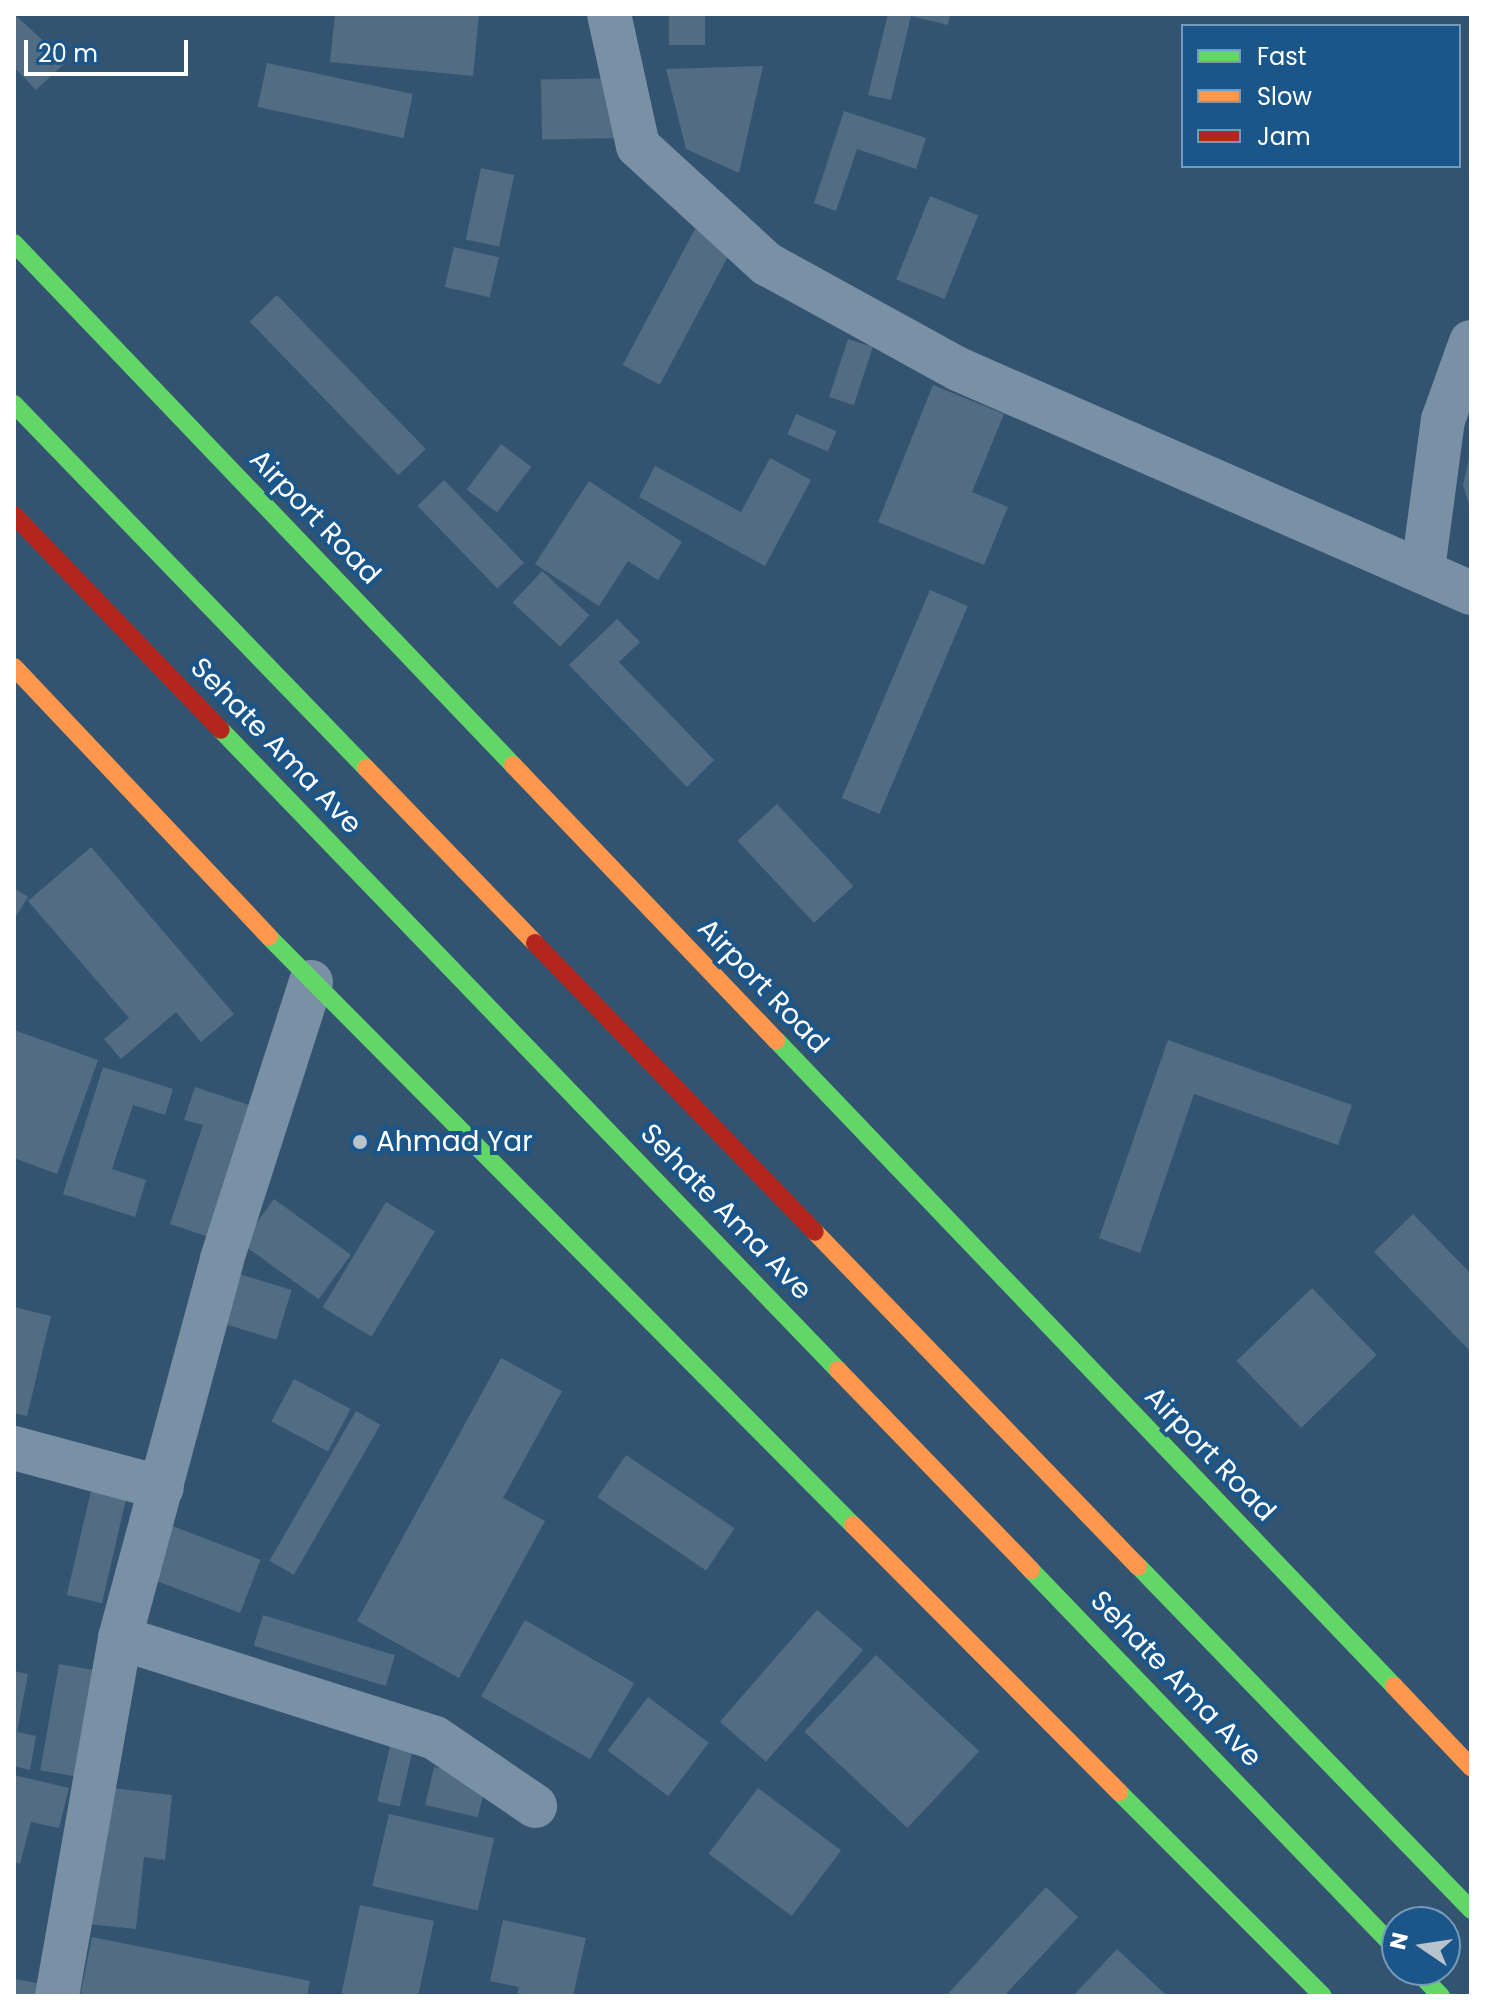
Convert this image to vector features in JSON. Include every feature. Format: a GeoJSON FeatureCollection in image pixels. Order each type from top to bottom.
{"type":"FeatureCollection","features":[{"type":"Feature","properties":{"kind":"main road","name":"Airport Road"},"geometry":{"type":"LineString","coordinates":[[14,243],[1471,1767]]}},
{"type":"Feature","properties":{"kind":"main road"},"geometry":{"type":"LineString","coordinates":[[14,404],[1471,1910]]}},
{"type":"Feature","properties":{"kind":"main road","name":"Sehate Ama Ave"},"geometry":{"type":"LineString","coordinates":[[14,515],[1381,1933]]}},
{"type":"Feature","properties":{"kind":"main road"},"geometry":{"type":"LineString","coordinates":[[14,667],[311,982],[1323,1996]]}},
{"type":"Feature","properties":{"kind":"street"},"geometry":{"type":"LineString","coordinates":[[609,14],[638,146],[767,264],[958,369],[1423,569],[1471,593]]}},
{"type":"Feature","properties":{"kind":"street"},"geometry":{"type":"LineString","coordinates":[[1423,569],[1443,420],[1471,342]]}},
{"type":"Feature","properties":{"kind":"street"},"geometry":{"type":"LineString","coordinates":[[57,1996],[120,1638],[222,1259],[311,982]]}},
{"type":"Feature","properties":{"kind":"street"},"geometry":{"type":"LineString","coordinates":[[14,1448],[162,1488]]}},
{"type":"Feature","properties":{"kind":"street"},"geometry":{"type":"LineString","coordinates":[[120,1638],[435,1738],[535,1806]]}},
{"type":"Feature","properties":{"kind":"building"},"geometry":{"type":"Polygon","coordinates":[[[14,14],[66,62],[36,90],[14,67],[14,14]]]}},
{"type":"Feature","properties":{"kind":"building"},"geometry":{"type":"Polygon","coordinates":[[[335,14],[479,14],[473,76],[330,62],[335,14]]]}},
{"type":"Feature","properties":{"kind":"building"},"geometry":{"type":"Polygon","coordinates":[[[669,14],[705,14],[705,45],[669,45],[669,14]]]}},
{"type":"Feature","properties":{"kind":"building"},"geometry":{"type":"Polygon","coordinates":[[[888,14],[950,14],[948,25],[911,16],[891,100],[868,95],[888,14]]]}},
{"type":"Feature","properties":{"kind":"building"},"geometry":{"type":"Polygon","coordinates":[[[267,63],[413,94],[403,138],[258,107],[267,63]]]}},
{"type":"Feature","properties":{"kind":"building"},"geometry":{"type":"Polygon","coordinates":[[[763,66],[739,173],[686,149],[666,69],[763,66]]]}},
{"type":"Feature","properties":{"kind":"building"},"geometry":{"type":"Polygon","coordinates":[[[622,78],[623,138],[542,139],[541,79],[622,78]]]}},
{"type":"Feature","properties":{"kind":"building"},"geometry":{"type":"Polygon","coordinates":[[[844,111],[926,138],[916,169],[857,149],[836,211],[814,203],[844,111]]]}},
{"type":"Feature","properties":{"kind":"building"},"geometry":{"type":"Polygon","coordinates":[[[481,168],[514,175],[499,246],[466,239],[481,168]]]}},
{"type":"Feature","properties":{"kind":"building"},"geometry":{"type":"Polygon","coordinates":[[[930,196],[978,215],[944,299],[896,279],[930,196]]]}},
{"type":"Feature","properties":{"kind":"building"},"geometry":{"type":"Polygon","coordinates":[[[695,229],[732,249],[660,385],[623,365],[695,229]]]}},
{"type":"Feature","properties":{"kind":"building"},"geometry":{"type":"Polygon","coordinates":[[[454,247],[499,257],[490,297],[445,287],[454,247]]]}},
{"type":"Feature","properties":{"kind":"building"},"geometry":{"type":"Polygon","coordinates":[[[277,295],[426,449],[398,475],[250,321],[277,295]]]}},
{"type":"Feature","properties":{"kind":"building"},"geometry":{"type":"Polygon","coordinates":[[[848,339],[873,347],[854,405],[829,397],[848,339]]]}},
{"type":"Feature","properties":{"kind":"building"},"geometry":{"type":"Polygon","coordinates":[[[933,385],[1004,414],[972,492],[1008,507],[984,565],[878,522],[933,385]]]}},
{"type":"Feature","properties":{"kind":"building"},"geometry":{"type":"Polygon","coordinates":[[[796,414],[837,431],[828,451],[787,434],[796,414]]]}},
{"type":"Feature","properties":{"kind":"building"},"geometry":{"type":"Polygon","coordinates":[[[501,444],[531,467],[497,512],[467,490],[501,444]]]}},
{"type":"Feature","properties":{"kind":"building"},"geometry":{"type":"Polygon","coordinates":[[[1471,450],[1471,511],[1463,485],[1471,450]]]}},
{"type":"Feature","properties":{"kind":"building"},"geometry":{"type":"Polygon","coordinates":[[[770,458],[811,480],[765,566],[639,497],[655,466],[741,512],[770,458]]]}},
{"type":"Feature","properties":{"kind":"building"},"geometry":{"type":"Polygon","coordinates":[[[444,480],[524,563],[497,588],[417,506],[444,480]]]}},
{"type":"Feature","properties":{"kind":"building"},"geometry":{"type":"Polygon","coordinates":[[[589,481],[682,542],[658,580],[628,561],[599,606],[535,564],[589,481]]]}},
{"type":"Feature","properties":{"kind":"building"},"geometry":{"type":"Polygon","coordinates":[[[542,571],[590,615],[560,647],[513,602],[542,571]]]}},
{"type":"Feature","properties":{"kind":"building"},"geometry":{"type":"Polygon","coordinates":[[[930,590],[968,606],[879,814],[842,798],[930,590]]]}},
{"type":"Feature","properties":{"kind":"building"},"geometry":{"type":"Polygon","coordinates":[[[617,619],[640,642],[619,662],[714,760],[687,787],[569,665],[617,619]]]}},
{"type":"Feature","properties":{"kind":"building"},"geometry":{"type":"Polygon","coordinates":[[[777,804],[853,886],[814,923],[738,841],[777,804]]]}},
{"type":"Feature","properties":{"kind":"building"},"geometry":{"type":"Polygon","coordinates":[[[91,847],[234,1014],[201,1042],[176,1012],[121,1059],[104,1039],[129,1018],[28,901],[91,847]]]}},
{"type":"Feature","properties":{"kind":"building"},"geometry":{"type":"Polygon","coordinates":[[[14,888],[28,897],[14,919],[14,888]]]}},
{"type":"Feature","properties":{"kind":"building"},"geometry":{"type":"Polygon","coordinates":[[[14,1030],[98,1060],[57,1174],[14,1158],[14,1030]]]}},
{"type":"Feature","properties":{"kind":"building"},"geometry":{"type":"Polygon","coordinates":[[[1168,1040],[1352,1105],[1338,1145],[1194,1094],[1140,1253],[1099,1238],[1168,1040]]]}},
{"type":"Feature","properties":{"kind":"building"},"geometry":{"type":"Polygon","coordinates":[[[103,1067],[173,1089],[165,1115],[133,1105],[112,1169],[146,1180],[135,1217],[63,1194],[103,1067]]]}},
{"type":"Feature","properties":{"kind":"building"},"geometry":{"type":"Polygon","coordinates":[[[195,1087],[258,1108],[215,1239],[170,1224],[203,1125],[184,1120],[195,1087]]]}},
{"type":"Feature","properties":{"kind":"building"},"geometry":{"type":"Polygon","coordinates":[[[274,1199],[351,1255],[319,1299],[242,1243],[274,1199]]]}},
{"type":"Feature","properties":{"kind":"building"},"geometry":{"type":"Polygon","coordinates":[[[386,1202],[435,1231],[372,1337],[323,1307],[386,1202]]]}},
{"type":"Feature","properties":{"kind":"building"},"geometry":{"type":"Polygon","coordinates":[[[1413,1214],[1471,1274],[1471,1352],[1374,1252],[1413,1214]]]}},
{"type":"Feature","properties":{"kind":"building"},"geometry":{"type":"Polygon","coordinates":[[[239,1274],[292,1290],[276,1340],[224,1324],[239,1274]]]}},
{"type":"Feature","properties":{"kind":"building"},"geometry":{"type":"Polygon","coordinates":[[[1312,1288],[1377,1355],[1301,1428],[1236,1361],[1312,1288]]]}},
{"type":"Feature","properties":{"kind":"building"},"geometry":{"type":"Polygon","coordinates":[[[14,1307],[51,1316],[27,1416],[14,1413],[14,1307]]]}},
{"type":"Feature","properties":{"kind":"building"},"geometry":{"type":"Polygon","coordinates":[[[501,1358],[562,1391],[503,1498],[545,1521],[459,1678],[357,1621],[501,1358]]]}},
{"type":"Feature","properties":{"kind":"building"},"geometry":{"type":"Polygon","coordinates":[[[294,1379],[351,1409],[328,1451],[271,1421],[294,1379]]]}},
{"type":"Feature","properties":{"kind":"building"},"geometry":{"type":"Polygon","coordinates":[[[356,1411],[380,1425],[294,1575],[270,1561],[356,1411]]]}},
{"type":"Feature","properties":{"kind":"building"},"geometry":{"type":"Polygon","coordinates":[[[626,1455],[735,1528],[706,1571],[597,1497],[626,1455]]]}},
{"type":"Feature","properties":{"kind":"building"},"geometry":{"type":"Polygon","coordinates":[[[93,1482],[128,1490],[102,1603],[67,1595],[93,1482]]]}},
{"type":"Feature","properties":{"kind":"building"},"geometry":{"type":"Polygon","coordinates":[[[170,1525],[261,1560],[240,1613],[150,1578],[170,1525]]]}},
{"type":"Feature","properties":{"kind":"building"},"geometry":{"type":"Polygon","coordinates":[[[817,1610],[863,1650],[766,1762],[720,1722],[817,1610]]]}},
{"type":"Feature","properties":{"kind":"building"},"geometry":{"type":"Polygon","coordinates":[[[263,1615],[395,1655],[386,1686],[254,1646],[263,1615]]]}},
{"type":"Feature","properties":{"kind":"building"},"geometry":{"type":"Polygon","coordinates":[[[525,1620],[634,1683],[590,1759],[481,1696],[525,1620]]]}},
{"type":"Feature","properties":{"kind":"building"},"geometry":{"type":"Polygon","coordinates":[[[876,1655],[979,1751],[908,1828],[804,1732],[876,1655]]]}},
{"type":"Feature","properties":{"kind":"building"},"geometry":{"type":"Polygon","coordinates":[[[59,1664],[94,1670],[76,1777],[40,1770],[59,1664]]]}},
{"type":"Feature","properties":{"kind":"building"},"geometry":{"type":"Polygon","coordinates":[[[14,1671],[28,1674],[17,1732],[36,1736],[30,1770],[14,1766],[14,1671]]]}},
{"type":"Feature","properties":{"kind":"building"},"geometry":{"type":"Polygon","coordinates":[[[648,1697],[709,1743],[668,1796],[608,1751],[648,1697]]]}},
{"type":"Feature","properties":{"kind":"building"},"geometry":{"type":"Polygon","coordinates":[[[393,1733],[415,1738],[400,1806],[377,1801],[393,1733]]]}},
{"type":"Feature","properties":{"kind":"building"},"geometry":{"type":"Polygon","coordinates":[[[434,1767],[487,1779],[478,1817],[425,1805],[434,1767]]]}},
{"type":"Feature","properties":{"kind":"building"},"geometry":{"type":"Polygon","coordinates":[[[14,1775],[69,1788],[59,1828],[31,1822],[20,1864],[14,1862],[14,1775]]]}},
{"type":"Feature","properties":{"kind":"building"},"geometry":{"type":"Polygon","coordinates":[[[103,1787],[172,1795],[165,1860],[144,1857],[136,1929],[88,1924],[103,1787]]]}},
{"type":"Feature","properties":{"kind":"building"},"geometry":{"type":"Polygon","coordinates":[[[758,1788],[841,1851],[792,1916],[709,1853],[758,1788]]]}},
{"type":"Feature","properties":{"kind":"building"},"geometry":{"type":"Polygon","coordinates":[[[389,1814],[494,1838],[478,1910],[372,1886],[389,1814]]]}},
{"type":"Feature","properties":{"kind":"building"},"geometry":{"type":"Polygon","coordinates":[[[1046,1887],[1078,1917],[1004,1996],[946,1996],[1046,1887]]]}},
{"type":"Feature","properties":{"kind":"building"},"geometry":{"type":"Polygon","coordinates":[[[360,1905],[434,1921],[418,1996],[341,1996],[360,1905]]]}},
{"type":"Feature","properties":{"kind":"building"},"geometry":{"type":"Polygon","coordinates":[[[503,1920],[586,1938],[573,1996],[517,1996],[519,1987],[490,1981],[503,1920]]]}},
{"type":"Feature","properties":{"kind":"building"},"geometry":{"type":"Polygon","coordinates":[[[92,1937],[310,1981],[307,1996],[80,1996],[92,1937]]]}},
{"type":"Feature","properties":{"kind":"building"},"geometry":{"type":"Polygon","coordinates":[[[1117,1949],[1167,1996],[1073,1996],[1117,1949]]]}},
{"type":"Feature","properties":{"kind":"building"},"geometry":{"type":"Polygon","coordinates":[[[14,1979],[43,1984],[40,1996],[14,1996],[14,1979]]]}},
{"type":"Feature","properties":{"kind":"traffic: fast"},"geometry":{"type":"LineString","coordinates":[[14,243],[513,765]]}},
{"type":"Feature","properties":{"kind":"traffic: fast"},"geometry":{"type":"LineString","coordinates":[[14,404],[366,768]]}},
{"type":"Feature","properties":{"kind":"traffic: fast"},"geometry":{"type":"LineString","coordinates":[[221,730],[838,1370]]}},
{"type":"Feature","properties":{"kind":"traffic: fast"},"geometry":{"type":"LineString","coordinates":[[269,937],[853,1525]]}},
{"type":"Feature","properties":{"kind":"traffic: fast"},"geometry":{"type":"LineString","coordinates":[[776,1040],[1394,1686]]}},
{"type":"Feature","properties":{"kind":"traffic: fast"},"geometry":{"type":"LineString","coordinates":[[1138,1566],[1471,1910]]}},
{"type":"Feature","properties":{"kind":"traffic: fast"},"geometry":{"type":"LineString","coordinates":[[1031,1570],[1381,1933]]}},
{"type":"Feature","properties":{"kind":"traffic: fast"},"geometry":{"type":"LineString","coordinates":[[1119,1792],[1323,1996]]}},
{"type":"Feature","properties":{"kind":"traffic: fast"},"geometry":{"type":"LineString","coordinates":[[1431,1986],[1441,1996]]}},
{"type":"Feature","properties":{"kind":"traffic: slow"},"geometry":{"type":"LineString","coordinates":[[14,667],[269,937]]}},
{"type":"Feature","properties":{"kind":"traffic: slow"},"geometry":{"type":"LineString","coordinates":[[513,765],[776,1040]]}},
{"type":"Feature","properties":{"kind":"traffic: slow"},"geometry":{"type":"LineString","coordinates":[[366,768],[535,943]]}},
{"type":"Feature","properties":{"kind":"traffic: slow"},"geometry":{"type":"LineString","coordinates":[[815,1232],[1138,1566]]}},
{"type":"Feature","properties":{"kind":"traffic: slow"},"geometry":{"type":"LineString","coordinates":[[838,1370],[1031,1570]]}},
{"type":"Feature","properties":{"kind":"traffic: slow"},"geometry":{"type":"LineString","coordinates":[[853,1525],[1119,1792]]}},
{"type":"Feature","properties":{"kind":"traffic: slow"},"geometry":{"type":"LineString","coordinates":[[1394,1686],[1471,1767]]}},
{"type":"Feature","properties":{"kind":"traffic: jam"},"geometry":{"type":"LineString","coordinates":[[14,515],[221,730]]}},
{"type":"Feature","properties":{"kind":"traffic: jam"},"geometry":{"type":"LineString","coordinates":[[535,943],[815,1232]]}},
{"type":"Feature","properties":{"kind":"place","name":"Ahmad Yar"},"geometry":{"type":"Point","coordinates":[360,1142]}}]}
